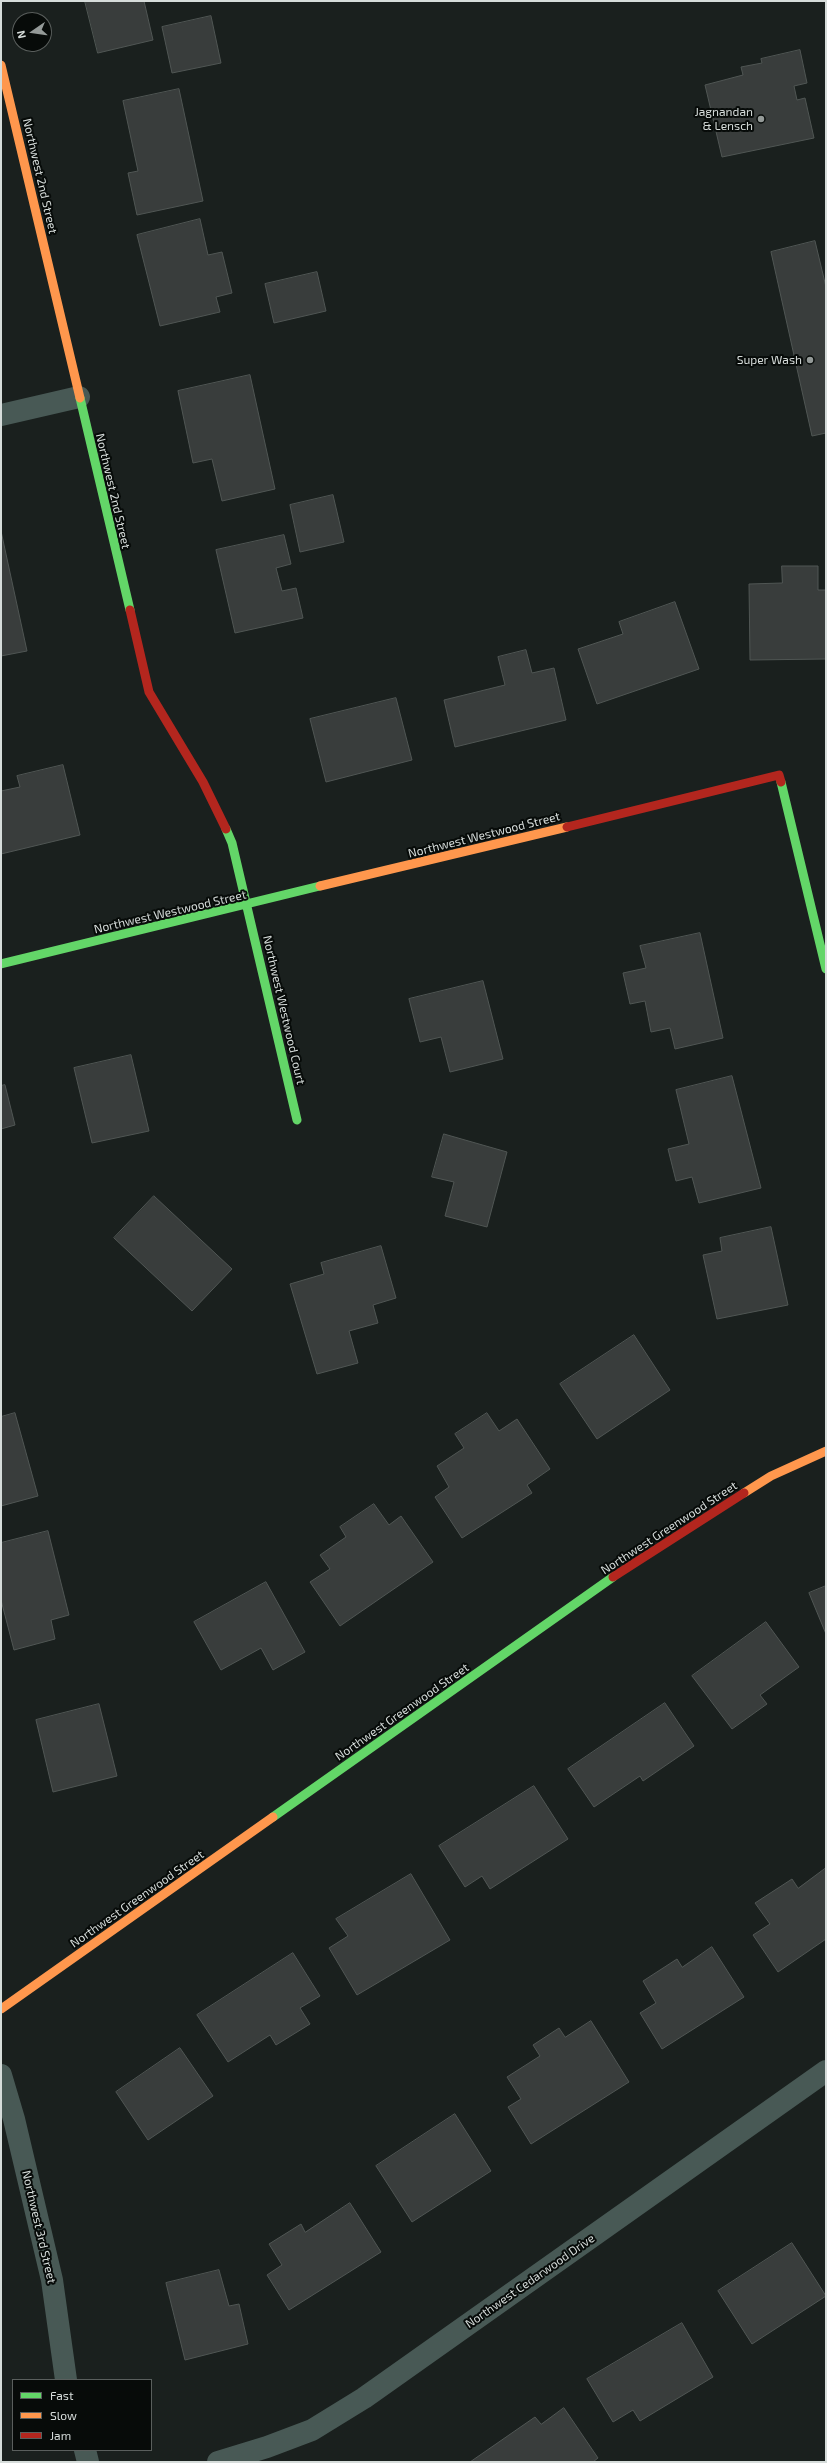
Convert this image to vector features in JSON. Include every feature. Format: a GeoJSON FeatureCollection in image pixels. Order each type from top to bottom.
{"type":"FeatureCollection","features":[{"type":"Feature","properties":{"kind":"street","name":"Northwest 2nd Street"},"geometry":{"type":"LineString","coordinates":[[1,65],[149,692],[159,714],[217,808],[232,844],[248,906]]}},
{"type":"Feature","properties":{"kind":"street"},"geometry":{"type":"LineString","coordinates":[[1,415],[79,397]]}},
{"type":"Feature","properties":{"kind":"street","name":"Northwest Westwood Street"},"geometry":{"type":"LineString","coordinates":[[1,964],[248,906],[779,775],[826,969]]}},
{"type":"Feature","properties":{"kind":"street","name":"Northwest Westwood Court"},"geometry":{"type":"LineString","coordinates":[[248,906],[263,980],[297,1120]]}},
{"type":"Feature","properties":{"kind":"street","name":"Northwest Greenwood Street"},"geometry":{"type":"LineString","coordinates":[[1,2009],[648,1554],[771,1476],[826,1451]]}},
{"type":"Feature","properties":{"kind":"street","name":"Northwest Cedarwood Drive"},"geometry":{"type":"LineString","coordinates":[[218,2462],[267,2447],[312,2430],[364,2398],[826,2071]]}},
{"type":"Feature","properties":{"kind":"street","name":"Northwest 3rd Street"},"geometry":{"type":"LineString","coordinates":[[1,2075],[14,2119],[52,2280],[66,2379]]}},
{"type":"Feature","properties":{"kind":"street"},"geometry":{"type":"LineString","coordinates":[[85,2451],[88,2462]]}},
{"type":"Feature","properties":{"kind":"building"},"geometry":{"type":"Polygon","coordinates":[[[85,1],[144,1],[153,40],[98,53],[85,1]]]}},
{"type":"Feature","properties":{"kind":"building"},"geometry":{"type":"Polygon","coordinates":[[[211,16],[221,63],[172,73],[162,27],[211,16]]]}},
{"type":"Feature","properties":{"kind":"building","name":"Jagnandan & Lensch"},"geometry":{"type":"Polygon","coordinates":[[[800,50],[807,83],[794,86],[797,100],[805,98],[814,138],[722,157],[705,85],[743,75],[741,67],[762,63],[761,59],[800,50]]]}},
{"type":"Feature","properties":{"kind":"building"},"geometry":{"type":"Polygon","coordinates":[[[179,89],[203,201],[137,215],[128,173],[138,171],[123,101],[179,89]]]}},
{"type":"Feature","properties":{"kind":"building"},"geometry":{"type":"Polygon","coordinates":[[[200,219],[208,255],[222,252],[232,293],[216,297],[220,312],[160,326],[137,235],[200,219]]]}},
{"type":"Feature","properties":{"kind":"building","name":"Super Wash"},"geometry":{"type":"Polygon","coordinates":[[[815,241],[826,287],[826,433],[812,436],[771,252],[815,241]]]}},
{"type":"Feature","properties":{"kind":"building"},"geometry":{"type":"Polygon","coordinates":[[[317,272],[326,311],[274,323],[265,284],[317,272]]]}},
{"type":"Feature","properties":{"kind":"building"},"geometry":{"type":"Polygon","coordinates":[[[250,375],[275,489],[222,501],[212,459],[193,463],[178,391],[250,375]]]}},
{"type":"Feature","properties":{"kind":"building"},"geometry":{"type":"Polygon","coordinates":[[[333,495],[344,542],[300,552],[290,505],[333,495]]]}},
{"type":"Feature","properties":{"kind":"building"},"geometry":{"type":"Polygon","coordinates":[[[1,531],[27,651],[1,656],[1,531]]]}},
{"type":"Feature","properties":{"kind":"building"},"geometry":{"type":"Polygon","coordinates":[[[284,535],[291,564],[276,568],[282,591],[296,588],[303,618],[235,633],[216,550],[284,535]]]}},
{"type":"Feature","properties":{"kind":"building"},"geometry":{"type":"Polygon","coordinates":[[[782,566],[818,566],[818,590],[826,590],[826,659],[750,660],[749,584],[782,583],[782,566]]]}},
{"type":"Feature","properties":{"kind":"building"},"geometry":{"type":"Polygon","coordinates":[[[675,602],[699,669],[597,704],[578,649],[623,634],[619,622],[675,602]]]}},
{"type":"Feature","properties":{"kind":"building"},"geometry":{"type":"Polygon","coordinates":[[[526,650],[532,673],[554,668],[566,720],[455,747],[444,700],[505,685],[498,657],[526,650]]]}},
{"type":"Feature","properties":{"kind":"building"},"geometry":{"type":"Polygon","coordinates":[[[396,698],[412,760],[326,782],[310,719],[396,698]]]}},
{"type":"Feature","properties":{"kind":"building"},"geometry":{"type":"Polygon","coordinates":[[[63,765],[80,835],[1,854],[1,791],[20,787],[17,776],[63,765]]]}},
{"type":"Feature","properties":{"kind":"building"},"geometry":{"type":"Polygon","coordinates":[[[700,933],[723,1038],[675,1049],[670,1028],[651,1032],[645,1001],[630,1004],[623,973],[646,968],[640,946],[700,933]]]}},
{"type":"Feature","properties":{"kind":"building"},"geometry":{"type":"Polygon","coordinates":[[[483,981],[503,1059],[450,1072],[441,1037],[420,1042],[409,999],[483,981]]]}},
{"type":"Feature","properties":{"kind":"building"},"geometry":{"type":"Polygon","coordinates":[[[131,1055],[149,1131],[92,1143],[74,1068],[131,1055]]]}},
{"type":"Feature","properties":{"kind":"building"},"geometry":{"type":"Polygon","coordinates":[[[732,1076],[761,1188],[699,1203],[692,1177],[676,1181],[668,1149],[689,1144],[676,1090],[732,1076]]]}},
{"type":"Feature","properties":{"kind":"building"},"geometry":{"type":"Polygon","coordinates":[[[5,1085],[15,1125],[1,1129],[1,1086],[5,1085]]]}},
{"type":"Feature","properties":{"kind":"building"},"geometry":{"type":"Polygon","coordinates":[[[444,1134],[507,1152],[487,1227],[445,1216],[454,1182],[432,1177],[444,1134]]]}},
{"type":"Feature","properties":{"kind":"building"},"geometry":{"type":"Polygon","coordinates":[[[154,1196],[232,1269],[192,1311],[114,1238],[154,1196]]]}},
{"type":"Feature","properties":{"kind":"building"},"geometry":{"type":"Polygon","coordinates":[[[771,1227],[788,1305],[717,1319],[703,1255],[722,1251],[720,1238],[771,1227]]]}},
{"type":"Feature","properties":{"kind":"building"},"geometry":{"type":"Polygon","coordinates":[[[381,1246],[396,1298],[373,1305],[378,1323],[349,1331],[358,1363],[317,1374],[290,1284],[324,1274],[321,1263],[381,1246]]]}},
{"type":"Feature","properties":{"kind":"building"},"geometry":{"type":"Polygon","coordinates":[[[634,1335],[670,1390],[597,1439],[560,1384],[634,1335]]]}},
{"type":"Feature","properties":{"kind":"building"},"geometry":{"type":"Polygon","coordinates":[[[15,1413],[38,1496],[1,1506],[1,1417],[15,1413]]]}},
{"type":"Feature","properties":{"kind":"building"},"geometry":{"type":"Polygon","coordinates":[[[487,1413],[499,1431],[517,1419],[550,1469],[527,1485],[532,1493],[462,1538],[435,1497],[449,1487],[437,1466],[464,1448],[455,1434],[487,1413]]]}},
{"type":"Feature","properties":{"kind":"building"},"geometry":{"type":"Polygon","coordinates":[[[374,1504],[389,1525],[401,1516],[433,1562],[340,1626],[310,1582],[330,1569],[320,1555],[346,1537],[340,1527],[374,1504]]]}},
{"type":"Feature","properties":{"kind":"building"},"geometry":{"type":"Polygon","coordinates":[[[48,1531],[69,1615],[51,1620],[55,1639],[14,1650],[1,1600],[1,1543],[48,1531]]]}},
{"type":"Feature","properties":{"kind":"building"},"geometry":{"type":"Polygon","coordinates":[[[266,1582],[305,1652],[273,1670],[261,1648],[221,1670],[194,1622],[266,1582]]]}},
{"type":"Feature","properties":{"kind":"building"},"geometry":{"type":"Polygon","coordinates":[[[826,1586],[826,1634],[809,1593],[826,1586]]]}},
{"type":"Feature","properties":{"kind":"building"},"geometry":{"type":"Polygon","coordinates":[[[766,1622],[799,1667],[760,1695],[767,1704],[732,1729],[692,1676],[766,1622]]]}},
{"type":"Feature","properties":{"kind":"building"},"geometry":{"type":"Polygon","coordinates":[[[665,1703],[694,1746],[643,1781],[640,1776],[594,1807],[568,1769],[665,1703]]]}},
{"type":"Feature","properties":{"kind":"building"},"geometry":{"type":"Polygon","coordinates":[[[99,1704],[117,1776],[53,1792],[36,1720],[99,1704]]]}},
{"type":"Feature","properties":{"kind":"building"},"geometry":{"type":"Polygon","coordinates":[[[534,1786],[568,1839],[490,1889],[482,1876],[465,1887],[439,1846],[534,1786]]]}},
{"type":"Feature","properties":{"kind":"building"},"geometry":{"type":"Polygon","coordinates":[[[826,1868],[826,1939],[778,1972],[753,1935],[770,1924],[755,1903],[792,1879],[798,1888],[826,1868]]]}},
{"type":"Feature","properties":{"kind":"building"},"geometry":{"type":"Polygon","coordinates":[[[411,1874],[450,1940],[357,1995],[329,1948],[348,1936],[336,1919],[411,1874]]]}},
{"type":"Feature","properties":{"kind":"building"},"geometry":{"type":"Polygon","coordinates":[[[712,1947],[744,1997],[662,2049],[640,2013],[656,2003],[643,1981],[677,1959],[682,1967],[712,1947]]]}},
{"type":"Feature","properties":{"kind":"building"},"geometry":{"type":"Polygon","coordinates":[[[293,1953],[320,1996],[300,2008],[310,2024],[276,2045],[270,2035],[228,2062],[197,2015],[293,1953]]]}},
{"type":"Feature","properties":{"kind":"building"},"geometry":{"type":"Polygon","coordinates":[[[591,2021],[629,2082],[531,2144],[508,2107],[521,2099],[507,2077],[540,2056],[533,2045],[559,2028],[565,2037],[591,2021]]]}},
{"type":"Feature","properties":{"kind":"building"},"geometry":{"type":"Polygon","coordinates":[[[180,2048],[213,2096],[148,2140],[116,2092],[180,2048]]]}},
{"type":"Feature","properties":{"kind":"building"},"geometry":{"type":"Polygon","coordinates":[[[455,2114],[491,2171],[412,2222],[376,2166],[455,2114]]]}},
{"type":"Feature","properties":{"kind":"building"},"geometry":{"type":"Polygon","coordinates":[[[350,2203],[381,2252],[289,2310],[267,2275],[282,2265],[269,2244],[301,2224],[305,2232],[350,2203]]]}},
{"type":"Feature","properties":{"kind":"building"},"geometry":{"type":"Polygon","coordinates":[[[792,2243],[826,2296],[752,2344],[718,2291],[792,2243]]]}},
{"type":"Feature","properties":{"kind":"building"},"geometry":{"type":"Polygon","coordinates":[[[219,2270],[229,2306],[239,2304],[248,2344],[185,2360],[166,2283],[219,2270]]]}},
{"type":"Feature","properties":{"kind":"building"},"geometry":{"type":"Polygon","coordinates":[[[682,2323],[713,2377],[640,2421],[633,2410],[613,2422],[587,2379],[682,2323]]]}},
{"type":"Feature","properties":{"kind":"building"},"geometry":{"type":"Polygon","coordinates":[[[564,2408],[598,2458],[593,2462],[470,2462],[535,2417],[541,2424],[564,2408]]]}},
{"type":"Feature","properties":{"kind":"traffic: fast"},"geometry":{"type":"LineString","coordinates":[[80,398],[130,610]]}},
{"type":"Feature","properties":{"kind":"traffic: fast"},"geometry":{"type":"LineString","coordinates":[[781,782],[826,969]]}},
{"type":"Feature","properties":{"kind":"traffic: fast"},"geometry":{"type":"LineString","coordinates":[[226,829],[232,843],[297,1120]]}},
{"type":"Feature","properties":{"kind":"traffic: fast"},"geometry":{"type":"LineString","coordinates":[[1,964],[320,886]]}},
{"type":"Feature","properties":{"kind":"traffic: fast"},"geometry":{"type":"LineString","coordinates":[[273,1817],[613,1577]]}},
{"type":"Feature","properties":{"kind":"traffic: slow"},"geometry":{"type":"LineString","coordinates":[[1,65],[80,398]]}},
{"type":"Feature","properties":{"kind":"traffic: slow"},"geometry":{"type":"LineString","coordinates":[[320,886],[567,827]]}},
{"type":"Feature","properties":{"kind":"traffic: slow"},"geometry":{"type":"LineString","coordinates":[[744,1493],[771,1476],[826,1451]]}},
{"type":"Feature","properties":{"kind":"traffic: slow"},"geometry":{"type":"LineString","coordinates":[[1,2009],[273,1817]]}},
{"type":"Feature","properties":{"kind":"traffic: jam"},"geometry":{"type":"LineString","coordinates":[[130,610],[149,692],[203,782],[226,829]]}},
{"type":"Feature","properties":{"kind":"traffic: jam"},"geometry":{"type":"LineString","coordinates":[[567,827],[779,775],[781,782]]}},
{"type":"Feature","properties":{"kind":"traffic: jam"},"geometry":{"type":"LineString","coordinates":[[613,1577],[744,1493]]}},
{"type":"Feature","properties":{"kind":"place","name":"Jagnandan & Lensch"},"geometry":{"type":"Point","coordinates":[761,119]}},
{"type":"Feature","properties":{"kind":"place","name":"Super Wash"},"geometry":{"type":"Point","coordinates":[810,360]}}]}
